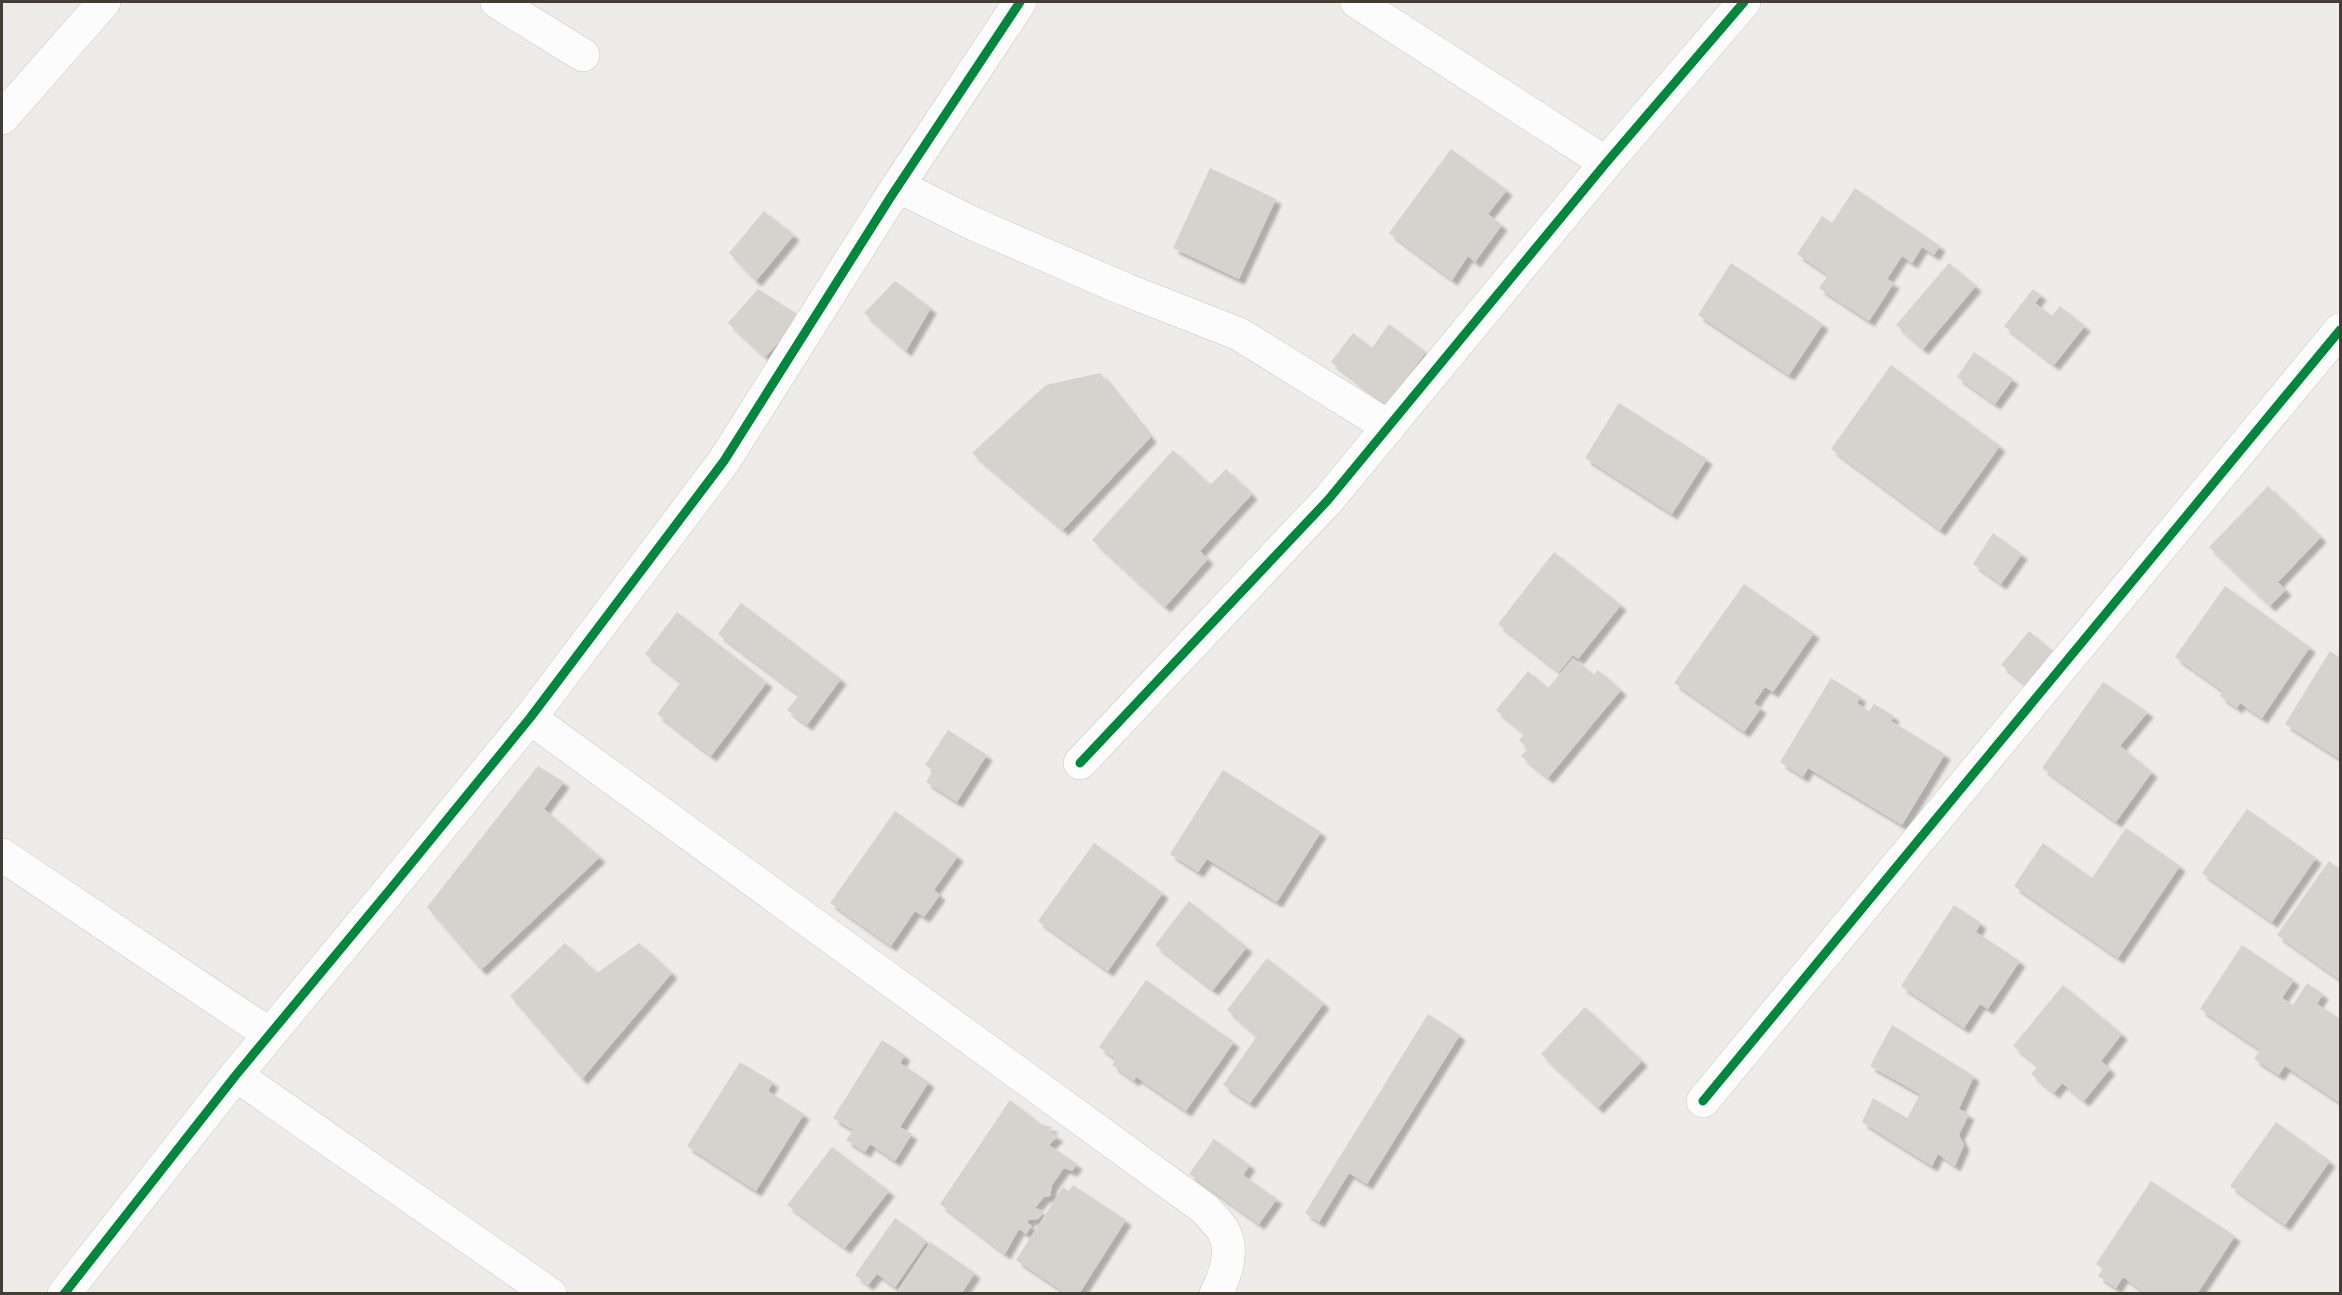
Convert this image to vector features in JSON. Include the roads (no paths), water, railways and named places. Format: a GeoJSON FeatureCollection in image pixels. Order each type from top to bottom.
{"type":"FeatureCollection","features":[{"type":"Feature","properties":{"kind":"street"},"geometry":{"type":"LineString","coordinates":[[2,118],[104,2]]}},
{"type":"Feature","properties":{"kind":"street"},"geometry":{"type":"LineString","coordinates":[[497,2],[583,55]]}},
{"type":"Feature","properties":{"kind":"street"},"geometry":{"type":"LineString","coordinates":[[64,1293],[269,1034],[392,888],[530,718],[724,461],[898,186],[1020,2]]}},
{"type":"Feature","properties":{"kind":"street"},"geometry":{"type":"LineString","coordinates":[[1357,2],[1606,163]]}},
{"type":"Feature","properties":{"kind":"street"},"geometry":{"type":"LineString","coordinates":[[1080,763],[1328,500],[1606,163],[1744,2]]}},
{"type":"Feature","properties":{"kind":"street"},"geometry":{"type":"LineString","coordinates":[[898,186],[974,224],[1124,290],[1239,334],[1389,428]]}},
{"type":"Feature","properties":{"kind":"street"},"geometry":{"type":"LineString","coordinates":[[1703,1101],[2340,330]]}},
{"type":"Feature","properties":{"kind":"street"},"geometry":{"type":"LineString","coordinates":[[530,718],[1205,1209],[1225,1234],[1228,1255],[1224,1279],[1215,1293]]}},
{"type":"Feature","properties":{"kind":"street"},"geometry":{"type":"LineString","coordinates":[[2,855],[269,1034]]}},
{"type":"Feature","properties":{"kind":"street"},"geometry":{"type":"LineString","coordinates":[[236,1075],[550,1293]]}}]}
